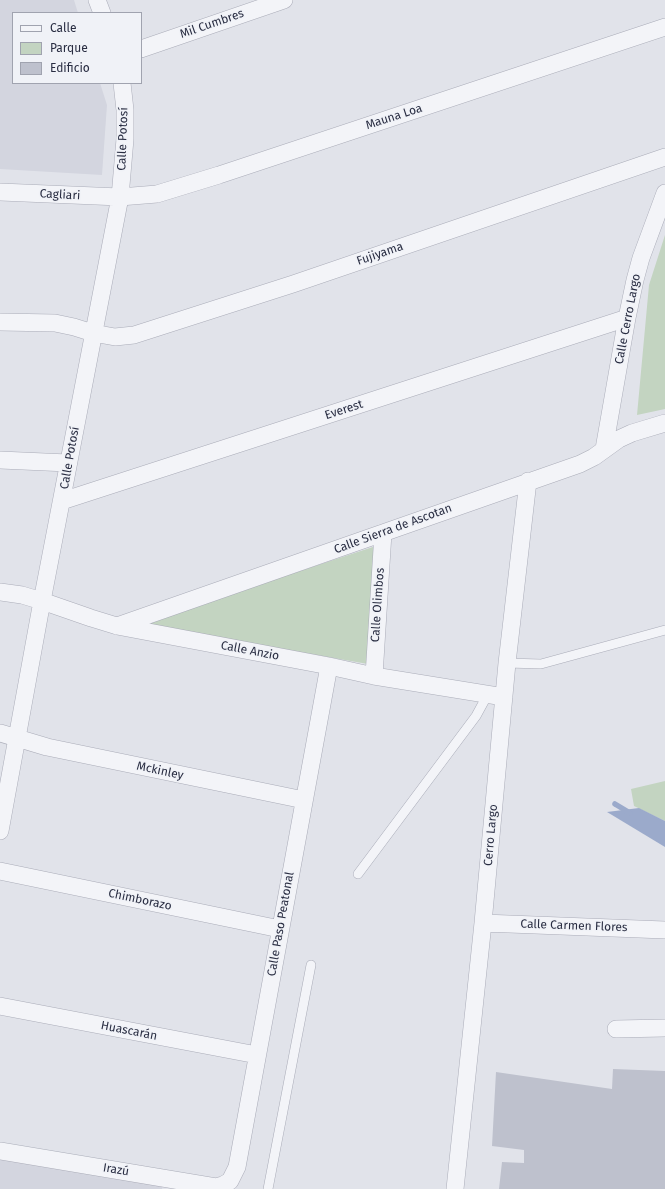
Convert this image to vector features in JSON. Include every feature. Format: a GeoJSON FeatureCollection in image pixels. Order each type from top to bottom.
{"type":"FeatureCollection","features":[{"type":"Feature","properties":{"kind":"street"},"geometry":{"type":"LineString","coordinates":[[97,0],[102,12]]}},
{"type":"Feature","properties":{"kind":"street","name":"Mil Cumbres"},"geometry":{"type":"LineString","coordinates":[[142,49],[284,0]]}},
{"type":"Feature","properties":{"kind":"street","name":"Mauna Loa"},"geometry":{"type":"LineString","coordinates":[[120,198],[157,194],[219,175],[665,27]]}},
{"type":"Feature","properties":{"kind":"street","name":"Calle Potosí"},"geometry":{"type":"LineString","coordinates":[[0,831],[68,463],[120,198],[125,139],[125,110],[122,84]]}},
{"type":"Feature","properties":{"kind":"street","name":"Fujiyama"},"geometry":{"type":"LineString","coordinates":[[0,322],[55,323],[115,337],[134,336],[293,284],[665,157]]}},
{"type":"Feature","properties":{"kind":"street","name":"Cagliari"},"geometry":{"type":"LineString","coordinates":[[0,192],[120,198]]}},
{"type":"Feature","properties":{"kind":"street","name":"Calle Cerro Largo"},"geometry":{"type":"LineString","coordinates":[[604,449],[627,318],[641,258],[665,193]]}},
{"type":"Feature","properties":{"kind":"street","name":"Everest"},"geometry":{"type":"LineString","coordinates":[[62,501],[627,318]]}},
{"type":"Feature","properties":{"kind":"street","name":"Calle Sierra de Ascotan"},"geometry":{"type":"LineString","coordinates":[[117,626],[580,464],[594,457],[619,439],[632,432],[665,423]]}},
{"type":"Feature","properties":{"kind":"street"},"geometry":{"type":"LineString","coordinates":[[0,460],[68,463]]}},
{"type":"Feature","properties":{"kind":"street","name":"Cerro Largo"},"geometry":{"type":"LineString","coordinates":[[455,1189],[483,922],[496,696],[507,663],[528,481]]}},
{"type":"Feature","properties":{"kind":"street","name":"Calle Olimbos"},"geometry":{"type":"LineString","coordinates":[[374,676],[383,533]]}},
{"type":"Feature","properties":{"kind":"street","name":"Calle Anzio"},"geometry":{"type":"LineString","coordinates":[[0,592],[22,595],[117,626],[329,666],[374,676],[496,696]]}},
{"type":"Feature","properties":{"kind":"street","name":"Calle Paso Peatonal"},"geometry":{"type":"LineString","coordinates":[[230,1181],[237,1167],[329,666]]}},
{"type":"Feature","properties":{"kind":"street","name":"Mckinley"},"geometry":{"type":"LineString","coordinates":[[0,733],[47,747],[304,800]]}},
{"type":"Feature","properties":{"kind":"street","name":"Chimborazo"},"geometry":{"type":"LineString","coordinates":[[0,871],[280,929]]}},
{"type":"Feature","properties":{"kind":"street","name":"Calle Carmen Flores"},"geometry":{"type":"LineString","coordinates":[[483,922],[665,930]]}},
{"type":"Feature","properties":{"kind":"street","name":"Huascarán"},"geometry":{"type":"LineString","coordinates":[[0,1006],[257,1055]]}},
{"type":"Feature","properties":{"kind":"street"},"geometry":{"type":"LineString","coordinates":[[616,1029],[665,1028]]}},
{"type":"Feature","properties":{"kind":"street","name":"Irazú"},"geometry":{"type":"LineString","coordinates":[[0,1151],[216,1187],[223,1186],[230,1181]]}},
{"type":"Feature","properties":{"kind":"lane"},"geometry":{"type":"LineString","coordinates":[[507,663],[541,664],[665,630]]}},
{"type":"Feature","properties":{"kind":"lane"},"geometry":{"type":"LineString","coordinates":[[358,874],[476,716],[496,696]]}},
{"type":"Feature","properties":{"kind":"lane"},"geometry":{"type":"LineString","coordinates":[[268,1189],[311,965]]}},
{"type":"Feature","properties":{"kind":"shaded area"},"geometry":{"type":"Polygon","coordinates":[[[0,0],[74,0],[78,12],[12,12],[12,84],[100,84],[107,105],[102,175],[0,169],[0,0]]]}},
{"type":"Feature","properties":{"kind":"shaded area"},"geometry":{"type":"Polygon","coordinates":[[[0,1153],[163,1184],[162,1189],[0,1189],[0,1153]]]}},
{"type":"Feature","properties":{"kind":"green space"},"geometry":{"type":"Polygon","coordinates":[[[665,235],[665,409],[637,415],[649,285],[665,235]]]}},
{"type":"Feature","properties":{"kind":"green space"},"geometry":{"type":"Polygon","coordinates":[[[379,545],[368,664],[138,624],[379,545]]]}},
{"type":"Feature","properties":{"kind":"green space"},"geometry":{"type":"Polygon","coordinates":[[[665,781],[665,821],[634,806],[631,789],[665,781]]]}},
{"type":"Feature","properties":{"kind":"water"},"geometry":{"type":"Polygon","coordinates":[[[639,808],[665,821],[665,847],[607,812],[639,808]]]}},
{"type":"Feature","properties":{"kind":"building"},"geometry":{"type":"Polygon","coordinates":[[[613,1069],[665,1071],[665,1189],[499,1189],[502,1162],[524,1163],[524,1150],[492,1146],[496,1072],[612,1089],[613,1069]]]}},
{"type":"Feature","properties":{"kind":"waterway"},"geometry":{"type":"LineString","coordinates":[[615,804],[630,813]]}}]}
